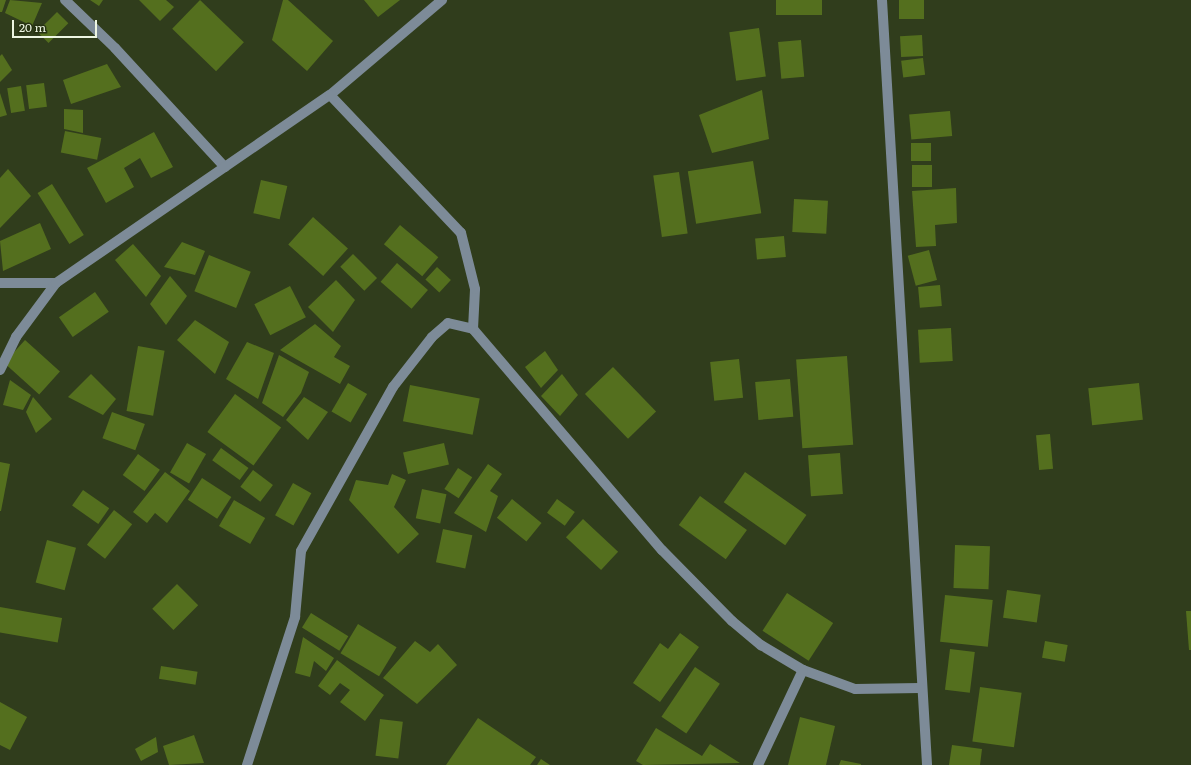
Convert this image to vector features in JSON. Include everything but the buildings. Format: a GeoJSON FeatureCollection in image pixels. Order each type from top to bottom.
{"type":"FeatureCollection","features":[{"type":"Feature","properties":{"kind":"street"},"geometry":{"type":"LineString","coordinates":[[64,0],[115,48],[225,167]]}},
{"type":"Feature","properties":{"kind":"street"},"geometry":{"type":"LineString","coordinates":[[0,370],[16,337],[56,283],[330,95],[442,0]]}},
{"type":"Feature","properties":{"kind":"street"},"geometry":{"type":"LineString","coordinates":[[882,0],[920,688],[927,765]]}},
{"type":"Feature","properties":{"kind":"street"},"geometry":{"type":"LineString","coordinates":[[330,95],[461,233],[475,289],[473,329]]}},
{"type":"Feature","properties":{"kind":"street"},"geometry":{"type":"LineString","coordinates":[[0,284],[56,283]]}},
{"type":"Feature","properties":{"kind":"street"},"geometry":{"type":"LineString","coordinates":[[248,765],[295,617],[301,551],[393,387],[427,344],[448,323],[473,329],[662,550],[732,621],[761,645],[803,670],[855,689],[920,688]]}},
{"type":"Feature","properties":{"kind":"street"},"geometry":{"type":"LineString","coordinates":[[758,765],[803,670]]}}]}
